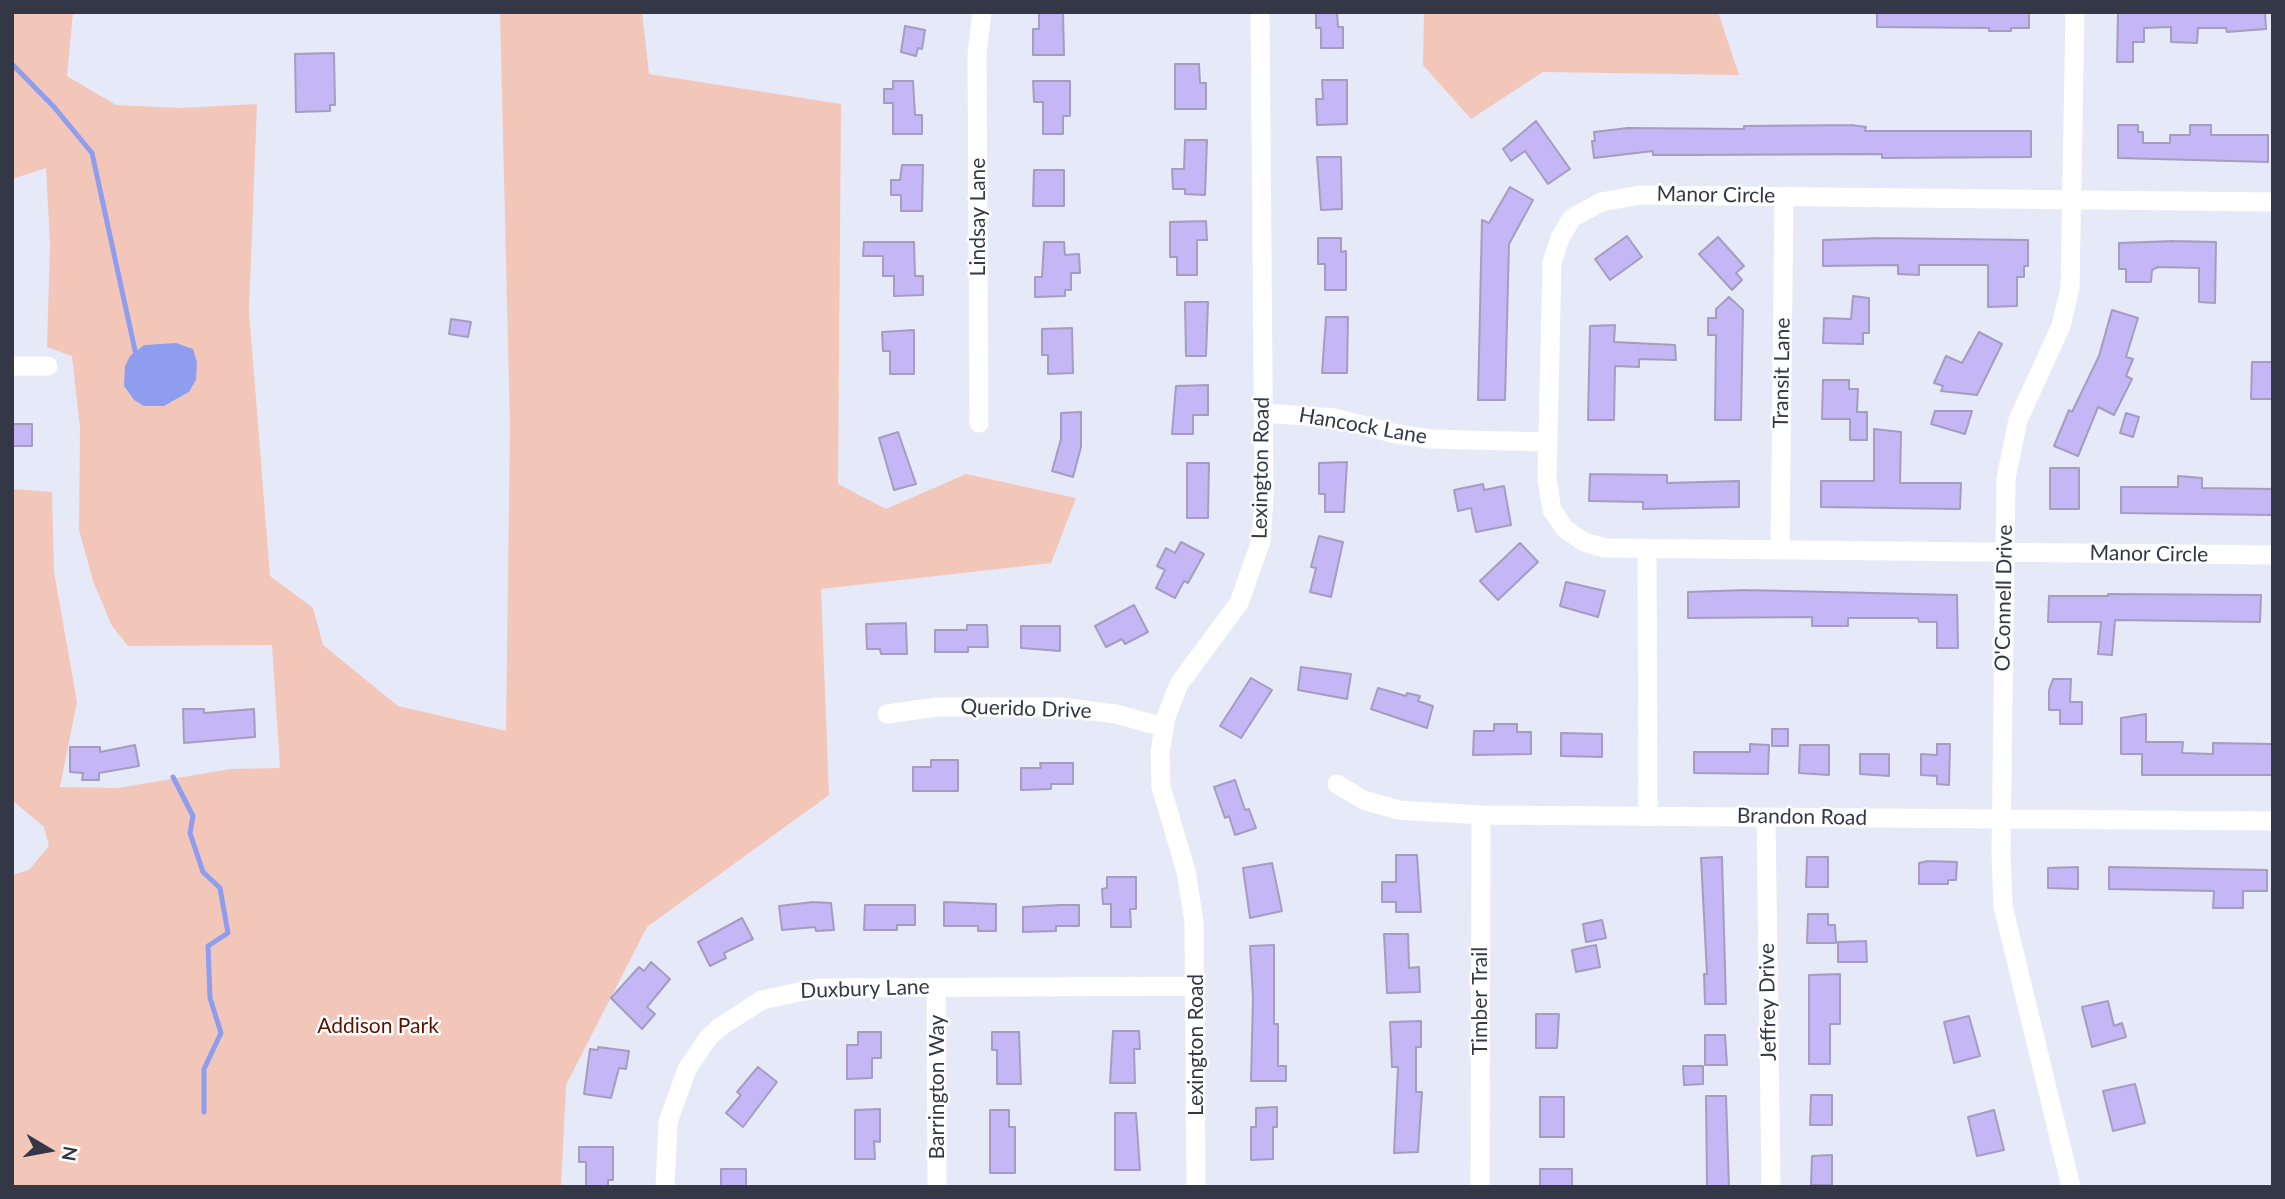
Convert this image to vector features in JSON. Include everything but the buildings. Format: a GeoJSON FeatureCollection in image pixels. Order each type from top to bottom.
{"type":"FeatureCollection","features":[{"type":"Feature","properties":{"kind":"street","name":"Lindsay Lane"},"geometry":{"type":"LineString","coordinates":[[979,423],[977,54],[982,12]]}},
{"type":"Feature","properties":{"kind":"street","name":"Lexington Road"},"geometry":{"type":"LineString","coordinates":[[1196,1187],[1195,986],[1191,896],[1161,787],[1160,751],[1163,727],[1179,684],[1228,622],[1256,562],[1264,518],[1260,12]]}},
{"type":"Feature","properties":{"kind":"street","name":"O'Connell Drive"},"geometry":{"type":"LineString","coordinates":[[2071,1187],[2003,906],[2001,819],[2009,458],[2022,410],[2052,346],[2067,305],[2073,271],[2075,12]]}},
{"type":"Feature","properties":{"kind":"street","name":"Manor Circle"},"geometry":{"type":"LineString","coordinates":[[2273,202],[1627,195],[1601,202],[1573,218],[1555,249],[1549,276],[1547,442],[1549,500],[1565,530],[1594,545],[1780,550],[2273,555]]}},
{"type":"Feature","properties":{"kind":"street","name":"Transit Lane"},"geometry":{"type":"LineString","coordinates":[[1780,550],[1784,196]]}},
{"type":"Feature","properties":{"kind":"street"},"geometry":{"type":"LineString","coordinates":[[12,366],[48,366]]}},
{"type":"Feature","properties":{"kind":"street","name":"Hancock Lane"},"geometry":{"type":"LineString","coordinates":[[1263,413],[1335,418],[1392,433],[1430,439],[1547,442]]}},
{"type":"Feature","properties":{"kind":"street"},"geometry":{"type":"LineString","coordinates":[[1647,548],[1648,814]]}},
{"type":"Feature","properties":{"kind":"street","name":"Querido Drive"},"geometry":{"type":"LineString","coordinates":[[887,714],[936,707],[1061,707],[1116,714],[1163,727]]}},
{"type":"Feature","properties":{"kind":"street","name":"Brandon Road"},"geometry":{"type":"LineString","coordinates":[[1337,784],[1363,800],[1399,810],[1481,815],[1648,814],[2273,821]]}},
{"type":"Feature","properties":{"kind":"street","name":"Timber Trail"},"geometry":{"type":"LineString","coordinates":[[1480,1187],[1481,815]]}},
{"type":"Feature","properties":{"kind":"street","name":"Jeffrey Drive"},"geometry":{"type":"LineString","coordinates":[[1766,817],[1771,1187]]}},
{"type":"Feature","properties":{"kind":"street","name":"Duxbury Lane"},"geometry":{"type":"LineString","coordinates":[[665,1187],[668,1122],[678,1086],[708,1038],[733,1016],[762,1000],[799,990],[1195,986]]}},
{"type":"Feature","properties":{"kind":"street","name":"Barrington Way"},"geometry":{"type":"LineString","coordinates":[[936,987],[937,1187]]}},
{"type":"Feature","properties":{"kind":"green space","name":"Addison Park"},"geometry":{"type":"Polygon","coordinates":[[[12,12],[73,12],[67,76],[116,105],[181,108],[257,104],[249,311],[270,576],[313,608],[323,645],[398,706],[506,731],[510,426],[500,12],[642,12],[649,74],[841,104],[838,484],[886,509],[966,474],[1076,498],[1051,563],[821,589],[829,795],[647,927],[566,1085],[561,1187],[12,1187],[12,875],[29,870],[49,846],[44,827],[12,800],[12,489],[52,492],[54,572],[77,702],[60,787],[118,788],[231,769],[280,768],[272,645],[128,646],[112,626],[93,581],[79,530],[80,428],[72,356],[47,347],[50,245],[46,168],[12,179],[12,12]],[[149,344],[134,351],[124,386],[134,400],[170,403],[189,392],[149,344]]]}},
{"type":"Feature","properties":{"kind":"green space"},"geometry":{"type":"Polygon","coordinates":[[[1424,12],[1718,12],[1739,75],[1543,72],[1471,119],[1423,65],[1424,12]]]}},
{"type":"Feature","properties":{"kind":"water"},"geometry":{"type":"Polygon","coordinates":[[[176,343],[193,349],[197,362],[196,380],[189,392],[164,406],[144,406],[134,400],[124,386],[125,366],[130,356],[144,345],[176,343]]]}},
{"type":"Feature","properties":{"kind":"waterway"},"geometry":{"type":"LineString","coordinates":[[12,64],[54,107],[92,153],[136,355]]}},
{"type":"Feature","properties":{"kind":"waterway"},"geometry":{"type":"LineString","coordinates":[[173,777],[193,816],[190,833],[203,872],[220,888],[228,933],[208,946],[210,998],[221,1033],[204,1069],[204,1112]]}}]}
